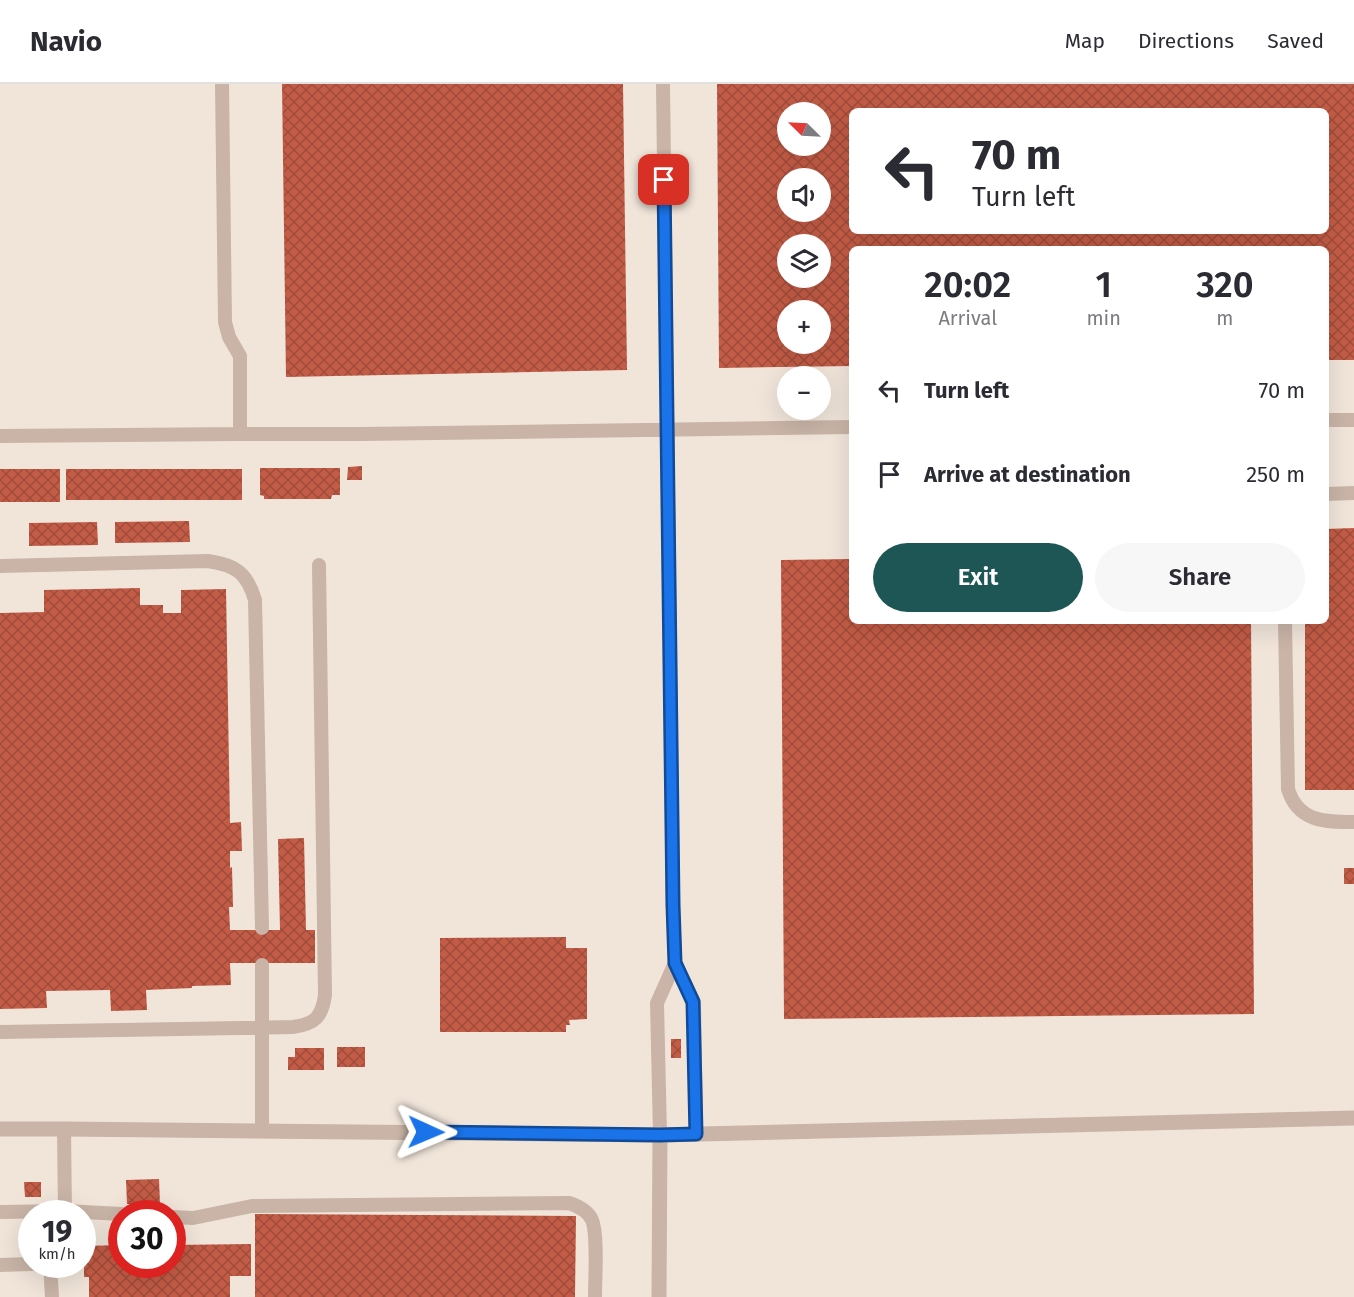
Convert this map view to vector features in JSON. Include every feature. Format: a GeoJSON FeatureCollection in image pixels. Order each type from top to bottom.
{"type":"FeatureCollection","features":[{"type":"Feature","properties":{"kind":"street"},"geometry":{"type":"LineString","coordinates":[[0,1129],[660,1135],[1354,1118]]}},
{"type":"Feature","properties":{"kind":"street"},"geometry":{"type":"LineString","coordinates":[[659,1297],[660,1135]]}},
{"type":"Feature","properties":{"kind":"lane"},"geometry":{"type":"LineString","coordinates":[[222,84],[225,322],[229,337],[240,356],[240,434]]}},
{"type":"Feature","properties":{"kind":"lane"},"geometry":{"type":"LineString","coordinates":[[663,84],[673,905],[675,963],[693,1002],[696,1134]]}},
{"type":"Feature","properties":{"kind":"lane"},"geometry":{"type":"LineString","coordinates":[[1329,420],[1354,420]]}},
{"type":"Feature","properties":{"kind":"lane"},"geometry":{"type":"LineString","coordinates":[[0,436],[362,434],[849,427]]}},
{"type":"Feature","properties":{"kind":"lane"},"geometry":{"type":"LineString","coordinates":[[1329,494],[1354,493]]}},
{"type":"Feature","properties":{"kind":"lane"},"geometry":{"type":"LineString","coordinates":[[0,566],[208,561],[220,562],[233,567],[251,586],[255,600],[262,928]]}},
{"type":"Feature","properties":{"kind":"lane"},"geometry":{"type":"LineString","coordinates":[[0,1032],[293,1027],[310,1023],[321,1013],[325,995],[319,565]]}},
{"type":"Feature","properties":{"kind":"lane"},"geometry":{"type":"LineString","coordinates":[[1285,624],[1288,789],[1291,798],[1295,806],[1310,817],[1332,822],[1354,822]]}},
{"type":"Feature","properties":{"kind":"lane"},"geometry":{"type":"LineString","coordinates":[[660,1135],[657,1003],[675,963]]}},
{"type":"Feature","properties":{"kind":"lane"},"geometry":{"type":"LineString","coordinates":[[262,965],[262,1131]]}},
{"type":"Feature","properties":{"kind":"lane"},"geometry":{"type":"LineString","coordinates":[[64,1128],[65,1200]]}},
{"type":"Feature","properties":{"kind":"lane"},"geometry":{"type":"LineString","coordinates":[[186,1218],[252,1206],[569,1203],[582,1208],[592,1219],[595,1234],[595,1297]]}},
{"type":"Feature","properties":{"kind":"lane"},"geometry":{"type":"LineString","coordinates":[[0,1212],[18,1212]]}},
{"type":"Feature","properties":{"kind":"lane"},"geometry":{"type":"LineString","coordinates":[[0,1265],[18,1264]]}},
{"type":"Feature","properties":{"kind":"lane"},"geometry":{"type":"LineString","coordinates":[[51,1278],[52,1297]]}},
{"type":"Feature","properties":{"kind":"building"},"geometry":{"type":"Polygon","coordinates":[[[282,84],[623,84],[627,370],[286,377],[282,84]]]}},
{"type":"Feature","properties":{"kind":"building"},"geometry":{"type":"Polygon","coordinates":[[[717,84],[1354,84],[1354,360],[1329,360],[1329,246],[849,246],[849,366],[719,368],[717,84]]]}},
{"type":"Feature","properties":{"kind":"building"},"geometry":{"type":"Polygon","coordinates":[[[362,466],[362,480],[347,480],[348,467],[362,466]]]}},
{"type":"Feature","properties":{"kind":"building"},"geometry":{"type":"Polygon","coordinates":[[[260,468],[340,468],[340,495],[332,495],[331,499],[264,499],[264,496],[260,495],[260,468]]]}},
{"type":"Feature","properties":{"kind":"building"},"geometry":{"type":"Polygon","coordinates":[[[0,469],[60,469],[60,502],[0,502],[0,469]]]}},
{"type":"Feature","properties":{"kind":"building"},"geometry":{"type":"Polygon","coordinates":[[[66,469],[242,469],[242,500],[66,500],[66,469]]]}},
{"type":"Feature","properties":{"kind":"building"},"geometry":{"type":"Polygon","coordinates":[[[189,521],[190,542],[115,543],[115,522],[189,521]]]}},
{"type":"Feature","properties":{"kind":"building"},"geometry":{"type":"Polygon","coordinates":[[[97,522],[98,545],[29,546],[29,523],[97,522]]]}},
{"type":"Feature","properties":{"kind":"building"},"geometry":{"type":"Polygon","coordinates":[[[1354,528],[1354,790],[1305,790],[1305,624],[1329,624],[1329,529],[1354,528]]]}},
{"type":"Feature","properties":{"kind":"building"},"geometry":{"type":"Polygon","coordinates":[[[849,559],[849,624],[1251,624],[1254,1014],[784,1019],[781,560],[849,559]]]}},
{"type":"Feature","properties":{"kind":"building"},"geometry":{"type":"Polygon","coordinates":[[[140,588],[140,605],[163,605],[163,613],[181,613],[181,590],[226,589],[230,823],[241,822],[242,851],[230,851],[233,907],[229,907],[230,930],[280,930],[278,839],[304,838],[306,930],[315,930],[315,963],[230,963],[231,985],[146,990],[147,1010],[111,1011],[110,990],[46,991],[47,1008],[0,1009],[0,613],[44,612],[44,590],[140,588]]]}},
{"type":"Feature","properties":{"kind":"building"},"geometry":{"type":"Polygon","coordinates":[[[1344,868],[1354,868],[1354,884],[1344,884],[1344,868]]]}},
{"type":"Feature","properties":{"kind":"building"},"geometry":{"type":"Polygon","coordinates":[[[566,937],[566,948],[587,948],[587,1019],[569,1020],[570,1025],[566,1025],[566,1032],[440,1032],[440,938],[566,937]]]}},
{"type":"Feature","properties":{"kind":"building"},"geometry":{"type":"Polygon","coordinates":[[[671,1039],[681,1039],[681,1058],[671,1058],[671,1039]]]}},
{"type":"Feature","properties":{"kind":"building"},"geometry":{"type":"Polygon","coordinates":[[[337,1047],[365,1047],[365,1067],[337,1067],[337,1047]]]}},
{"type":"Feature","properties":{"kind":"building"},"geometry":{"type":"Polygon","coordinates":[[[295,1048],[324,1048],[324,1070],[288,1070],[288,1057],[295,1057],[295,1048]]]}},
{"type":"Feature","properties":{"kind":"building"},"geometry":{"type":"Polygon","coordinates":[[[159,1179],[160,1200],[127,1200],[126,1180],[159,1179]]]}},
{"type":"Feature","properties":{"kind":"building"},"geometry":{"type":"Polygon","coordinates":[[[24,1182],[41,1182],[41,1197],[25,1197],[24,1182]]]}},
{"type":"Feature","properties":{"kind":"building"},"geometry":{"type":"Polygon","coordinates":[[[255,1214],[576,1216],[575,1297],[255,1297],[255,1214]]]}},
{"type":"Feature","properties":{"kind":"building"},"geometry":{"type":"Polygon","coordinates":[[[251,1244],[251,1276],[230,1276],[230,1297],[89,1297],[89,1278],[96,1278],[96,1246],[108,1245],[108,1278],[186,1278],[186,1245],[251,1244]]]}},
{"type":"Feature","properties":{"kind":"route"},"geometry":{"type":"LineString","coordinates":[[426,1132],[696,1134],[693,1002],[675,963],[673,905],[664,180]]}}]}
